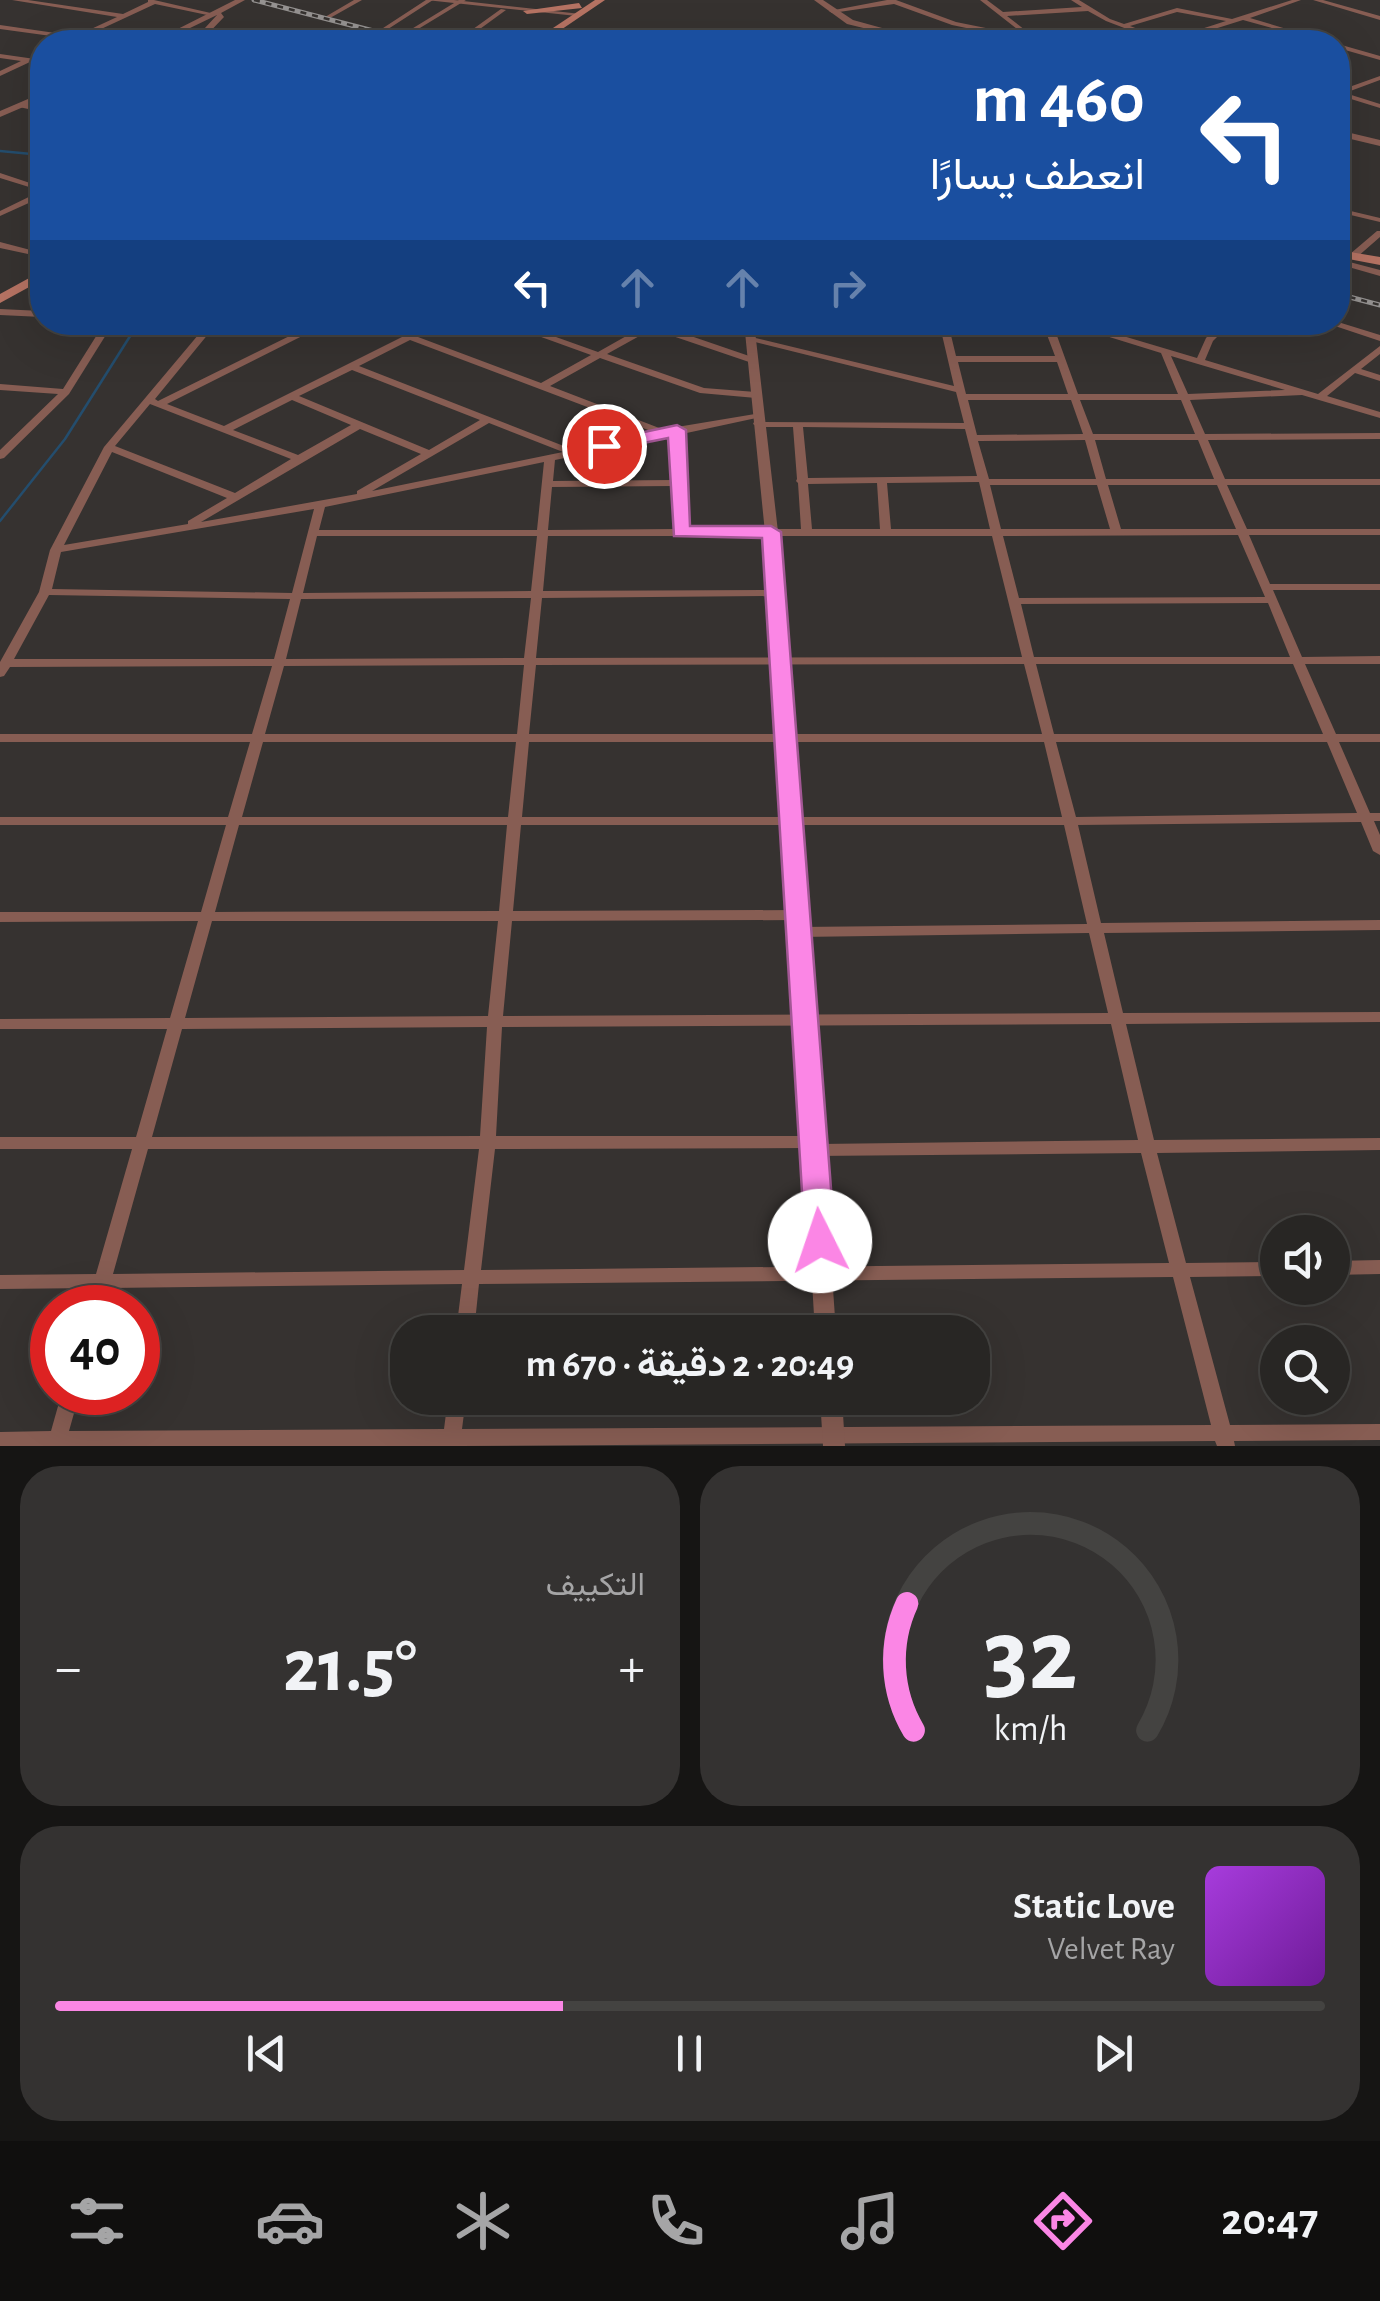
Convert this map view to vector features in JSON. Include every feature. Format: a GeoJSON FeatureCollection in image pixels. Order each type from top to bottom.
{"type":"FeatureCollection","features":[{"type":"Feature","properties":{"kind":"main road"},"geometry":{"type":"LineString","coordinates":[[544,30],[601,0]]}},
{"type":"Feature","properties":{"kind":"main road"},"geometry":{"type":"LineString","coordinates":[[531,12],[572,12]]}},
{"type":"Feature","properties":{"kind":"main road"},"geometry":{"type":"LineString","coordinates":[[531,12],[572,12]]}},
{"type":"Feature","properties":{"kind":"main road"},"geometry":{"type":"LineString","coordinates":[[552,30],[572,12]]}},
{"type":"Feature","properties":{"kind":"main road"},"geometry":{"type":"LineString","coordinates":[[1350,256],[1380,261]]}},
{"type":"Feature","properties":{"kind":"main road"},"geometry":{"type":"LineString","coordinates":[[0,299],[30,282]]}},
{"type":"Feature","properties":{"kind":"main road"},"geometry":{"type":"LineString","coordinates":[[0,311],[30,292]]}},
{"type":"Feature","properties":{"kind":"street"},"geometry":{"type":"LineString","coordinates":[[15,0],[122,16]]}},
{"type":"Feature","properties":{"kind":"street"},"geometry":{"type":"LineString","coordinates":[[63,7],[80,0]]}},
{"type":"Feature","properties":{"kind":"street"},"geometry":{"type":"LineString","coordinates":[[144,0],[212,14]]}},
{"type":"Feature","properties":{"kind":"street"},"geometry":{"type":"LineString","coordinates":[[328,16],[359,0]]}},
{"type":"Feature","properties":{"kind":"street"},"geometry":{"type":"LineString","coordinates":[[383,30],[430,0],[531,12]]}},
{"type":"Feature","properties":{"kind":"street"},"geometry":{"type":"LineString","coordinates":[[818,0],[850,22],[882,30]]}},
{"type":"Feature","properties":{"kind":"street"},"geometry":{"type":"LineString","coordinates":[[983,0],[1023,30]]}},
{"type":"Feature","properties":{"kind":"street"},"geometry":{"type":"LineString","coordinates":[[1074,0],[1134,30]]}},
{"type":"Feature","properties":{"kind":"street"},"geometry":{"type":"LineString","coordinates":[[1203,30],[1298,0]]}},
{"type":"Feature","properties":{"kind":"street"},"geometry":{"type":"LineString","coordinates":[[1316,0],[1380,18]]}},
{"type":"Feature","properties":{"kind":"street"},"geometry":{"type":"LineString","coordinates":[[832,11],[892,1],[954,24],[983,30]]}},
{"type":"Feature","properties":{"kind":"street"},"geometry":{"type":"LineString","coordinates":[[94,30],[154,2]]}},
{"type":"Feature","properties":{"kind":"street"},"geometry":{"type":"LineString","coordinates":[[180,30],[238,2]]}},
{"type":"Feature","properties":{"kind":"street"},"geometry":{"type":"LineString","coordinates":[[209,30],[238,2]]}},
{"type":"Feature","properties":{"kind":"street"},"geometry":{"type":"LineString","coordinates":[[414,30],[460,2]]}},
{"type":"Feature","properties":{"kind":"street"},"geometry":{"type":"LineString","coordinates":[[1004,14],[1088,8]]}},
{"type":"Feature","properties":{"kind":"street"},"geometry":{"type":"LineString","coordinates":[[475,30],[503,10]]}},
{"type":"Feature","properties":{"kind":"street"},"geometry":{"type":"LineString","coordinates":[[1123,26],[1186,10],[1231,21]]}},
{"type":"Feature","properties":{"kind":"street"},"geometry":{"type":"LineString","coordinates":[[1242,18],[1284,30]]}},
{"type":"Feature","properties":{"kind":"street"},"geometry":{"type":"LineString","coordinates":[[0,26],[30,31]]}},
{"type":"Feature","properties":{"kind":"street"},"geometry":{"type":"LineString","coordinates":[[1350,49],[1380,58]]}},
{"type":"Feature","properties":{"kind":"street"},"geometry":{"type":"LineString","coordinates":[[0,56],[29,60]]}},
{"type":"Feature","properties":{"kind":"street"},"geometry":{"type":"LineString","coordinates":[[0,74],[29,60]]}},
{"type":"Feature","properties":{"kind":"street"},"geometry":{"type":"LineString","coordinates":[[1350,88],[1380,78]]}},
{"type":"Feature","properties":{"kind":"street"},"geometry":{"type":"LineString","coordinates":[[1350,96],[1380,106]]}},
{"type":"Feature","properties":{"kind":"street"},"geometry":{"type":"LineString","coordinates":[[0,114],[30,101]]}},
{"type":"Feature","properties":{"kind":"street"},"geometry":{"type":"LineString","coordinates":[[22,105],[30,107]]}},
{"type":"Feature","properties":{"kind":"street"},"geometry":{"type":"LineString","coordinates":[[1350,136],[1380,142]]}},
{"type":"Feature","properties":{"kind":"street"},"geometry":{"type":"LineString","coordinates":[[0,176],[30,187]]}},
{"type":"Feature","properties":{"kind":"street"},"geometry":{"type":"LineString","coordinates":[[0,214],[30,198]]}},
{"type":"Feature","properties":{"kind":"street"},"geometry":{"type":"LineString","coordinates":[[1350,213],[1380,220]]}},
{"type":"Feature","properties":{"kind":"street"},"geometry":{"type":"LineString","coordinates":[[1353,256],[1380,233]]}},
{"type":"Feature","properties":{"kind":"street"},"geometry":{"type":"LineString","coordinates":[[0,245],[30,252]]}},
{"type":"Feature","properties":{"kind":"street"},"geometry":{"type":"LineString","coordinates":[[1350,262],[1380,273]]}},
{"type":"Feature","properties":{"kind":"street"},"geometry":{"type":"LineString","coordinates":[[0,311],[30,313]]}},
{"type":"Feature","properties":{"kind":"street"},"geometry":{"type":"LineString","coordinates":[[1350,329],[1380,338]]}},
{"type":"Feature","properties":{"kind":"street"},"geometry":{"type":"LineString","coordinates":[[0,456],[66,392],[102,335]]}},
{"type":"Feature","properties":{"kind":"street"},"geometry":{"type":"LineString","coordinates":[[204,335],[155,402],[109,446],[56,550],[44,592],[4,668],[279,663],[1380,660]]}},
{"type":"Feature","properties":{"kind":"street"},"geometry":{"type":"LineString","coordinates":[[155,402],[180,394],[300,335]]}},
{"type":"Feature","properties":{"kind":"street"},"geometry":{"type":"LineString","coordinates":[[406,335],[670,432]]}},
{"type":"Feature","properties":{"kind":"street"},"geometry":{"type":"LineString","coordinates":[[226,428],[416,335]]}},
{"type":"Feature","properties":{"kind":"street"},"geometry":{"type":"LineString","coordinates":[[541,335],[703,392],[756,395]]}},
{"type":"Feature","properties":{"kind":"street"},"geometry":{"type":"LineString","coordinates":[[543,386],[629,335]]}},
{"type":"Feature","properties":{"kind":"street"},"geometry":{"type":"LineString","coordinates":[[678,335],[752,360]]}},
{"type":"Feature","properties":{"kind":"street"},"geometry":{"type":"LineString","coordinates":[[750,335],[778,593],[825,1315]]}},
{"type":"Feature","properties":{"kind":"street"},"geometry":{"type":"LineString","coordinates":[[767,335],[961,393],[1074,398],[1304,392]]}},
{"type":"Feature","properties":{"kind":"street"},"geometry":{"type":"LineString","coordinates":[[946,335],[1070,821],[1147,1146],[1224,1439]]}},
{"type":"Feature","properties":{"kind":"street"},"geometry":{"type":"LineString","coordinates":[[1051,335],[1089,437],[1116,532]]}},
{"type":"Feature","properties":{"kind":"street"},"geometry":{"type":"LineString","coordinates":[[1111,335],[1380,415]]}},
{"type":"Feature","properties":{"kind":"street"},"geometry":{"type":"LineString","coordinates":[[1200,360],[1214,335]]}},
{"type":"Feature","properties":{"kind":"street"},"geometry":{"type":"LineString","coordinates":[[1164,350],[1332,739],[1373,817],[1380,851]]}},
{"type":"Feature","properties":{"kind":"street"},"geometry":{"type":"LineString","coordinates":[[1320,397],[1378,354]]}},
{"type":"Feature","properties":{"kind":"street"},"geometry":{"type":"LineString","coordinates":[[952,359],[1058,359]]}},
{"type":"Feature","properties":{"kind":"street"},"geometry":{"type":"LineString","coordinates":[[353,368],[573,452]]}},
{"type":"Feature","properties":{"kind":"street"},"geometry":{"type":"LineString","coordinates":[[1354,370],[1380,378]]}},
{"type":"Feature","properties":{"kind":"street"},"geometry":{"type":"LineString","coordinates":[[171,376],[180,394]]}},
{"type":"Feature","properties":{"kind":"street"},"geometry":{"type":"LineString","coordinates":[[0,386],[66,392]]}},
{"type":"Feature","properties":{"kind":"street"},"geometry":{"type":"LineString","coordinates":[[293,397],[428,452]]}},
{"type":"Feature","properties":{"kind":"street"},"geometry":{"type":"LineString","coordinates":[[155,402],[298,459]]}},
{"type":"Feature","properties":{"kind":"street"},"geometry":{"type":"LineString","coordinates":[[56,550],[352,498],[670,432],[758,419],[1089,437],[1380,436]]}},
{"type":"Feature","properties":{"kind":"street"},"geometry":{"type":"LineString","coordinates":[[352,498],[489,420]]}},
{"type":"Feature","properties":{"kind":"street"},"geometry":{"type":"LineString","coordinates":[[184,527],[359,424]]}},
{"type":"Feature","properties":{"kind":"street"},"geometry":{"type":"LineString","coordinates":[[798,424],[807,531]]}},
{"type":"Feature","properties":{"kind":"street"},"geometry":{"type":"LineString","coordinates":[[670,432],[680,483],[680,532]]}},
{"type":"Feature","properties":{"kind":"street"},"geometry":{"type":"LineString","coordinates":[[109,446],[235,497]]}},
{"type":"Feature","properties":{"kind":"street"},"geometry":{"type":"LineString","coordinates":[[467,1315],[488,1142],[495,1020],[550,457]]}},
{"type":"Feature","properties":{"kind":"street"},"geometry":{"type":"LineString","coordinates":[[801,480],[1380,482]]}},
{"type":"Feature","properties":{"kind":"street"},"geometry":{"type":"LineString","coordinates":[[882,480],[886,532]]}},
{"type":"Feature","properties":{"kind":"street"},"geometry":{"type":"LineString","coordinates":[[548,484],[680,483]]}},
{"type":"Feature","properties":{"kind":"street"},"geometry":{"type":"LineString","coordinates":[[102,1283],[279,663],[320,504]]}},
{"type":"Feature","properties":{"kind":"street"},"geometry":{"type":"LineString","coordinates":[[314,533],[1380,532]]}},
{"type":"Feature","properties":{"kind":"street"},"geometry":{"type":"LineString","coordinates":[[1267,587],[1380,587]]}},
{"type":"Feature","properties":{"kind":"street"},"geometry":{"type":"LineString","coordinates":[[44,592],[296,596],[778,593]]}},
{"type":"Feature","properties":{"kind":"street"},"geometry":{"type":"LineString","coordinates":[[1014,601],[1271,600]]}},
{"type":"Feature","properties":{"kind":"street"},"geometry":{"type":"LineString","coordinates":[[0,738],[1380,738]]}},
{"type":"Feature","properties":{"kind":"street"},"geometry":{"type":"LineString","coordinates":[[0,822],[1373,817]]}},
{"type":"Feature","properties":{"kind":"street"},"geometry":{"type":"LineString","coordinates":[[0,916],[506,915],[799,923],[1380,925]]}},
{"type":"Feature","properties":{"kind":"street"},"geometry":{"type":"LineString","coordinates":[[0,1024],[1380,1017]]}},
{"type":"Feature","properties":{"kind":"street"},"geometry":{"type":"LineString","coordinates":[[0,1143],[1380,1144]]}},
{"type":"Feature","properties":{"kind":"street"},"geometry":{"type":"LineString","coordinates":[[1350,1268],[1380,1267]]}},
{"type":"Feature","properties":{"kind":"street"},"geometry":{"type":"LineString","coordinates":[[0,1282],[1260,1269]]}},
{"type":"Feature","properties":{"kind":"street"},"geometry":{"type":"LineString","coordinates":[[57,1443],[65,1415]]}},
{"type":"Feature","properties":{"kind":"street"},"geometry":{"type":"LineString","coordinates":[[451,1442],[455,1415]]}},
{"type":"Feature","properties":{"kind":"street"},"geometry":{"type":"LineString","coordinates":[[832,1415],[834,1441]]}},
{"type":"Feature","properties":{"kind":"street"},"geometry":{"type":"LineString","coordinates":[[0,1440],[57,1443],[1224,1439],[1380,1432]]}},
{"type":"Feature","properties":{"kind":"waterway"},"geometry":{"type":"LineString","coordinates":[[0,151],[30,154]]}},
{"type":"Feature","properties":{"kind":"waterway"},"geometry":{"type":"LineString","coordinates":[[0,521],[65,439],[131,335]]}},
{"type":"Feature","properties":{"kind":"railway"},"geometry":{"type":"LineString","coordinates":[[254,0],[370,30]]}},
{"type":"Feature","properties":{"kind":"railway"},"geometry":{"type":"LineString","coordinates":[[1350,297],[1380,305]]}},
{"type":"Feature","properties":{"kind":"route"},"geometry":{"type":"LineString","coordinates":[[604,446],[677,430],[680,532],[771,532],[820,1241]]}}]}
